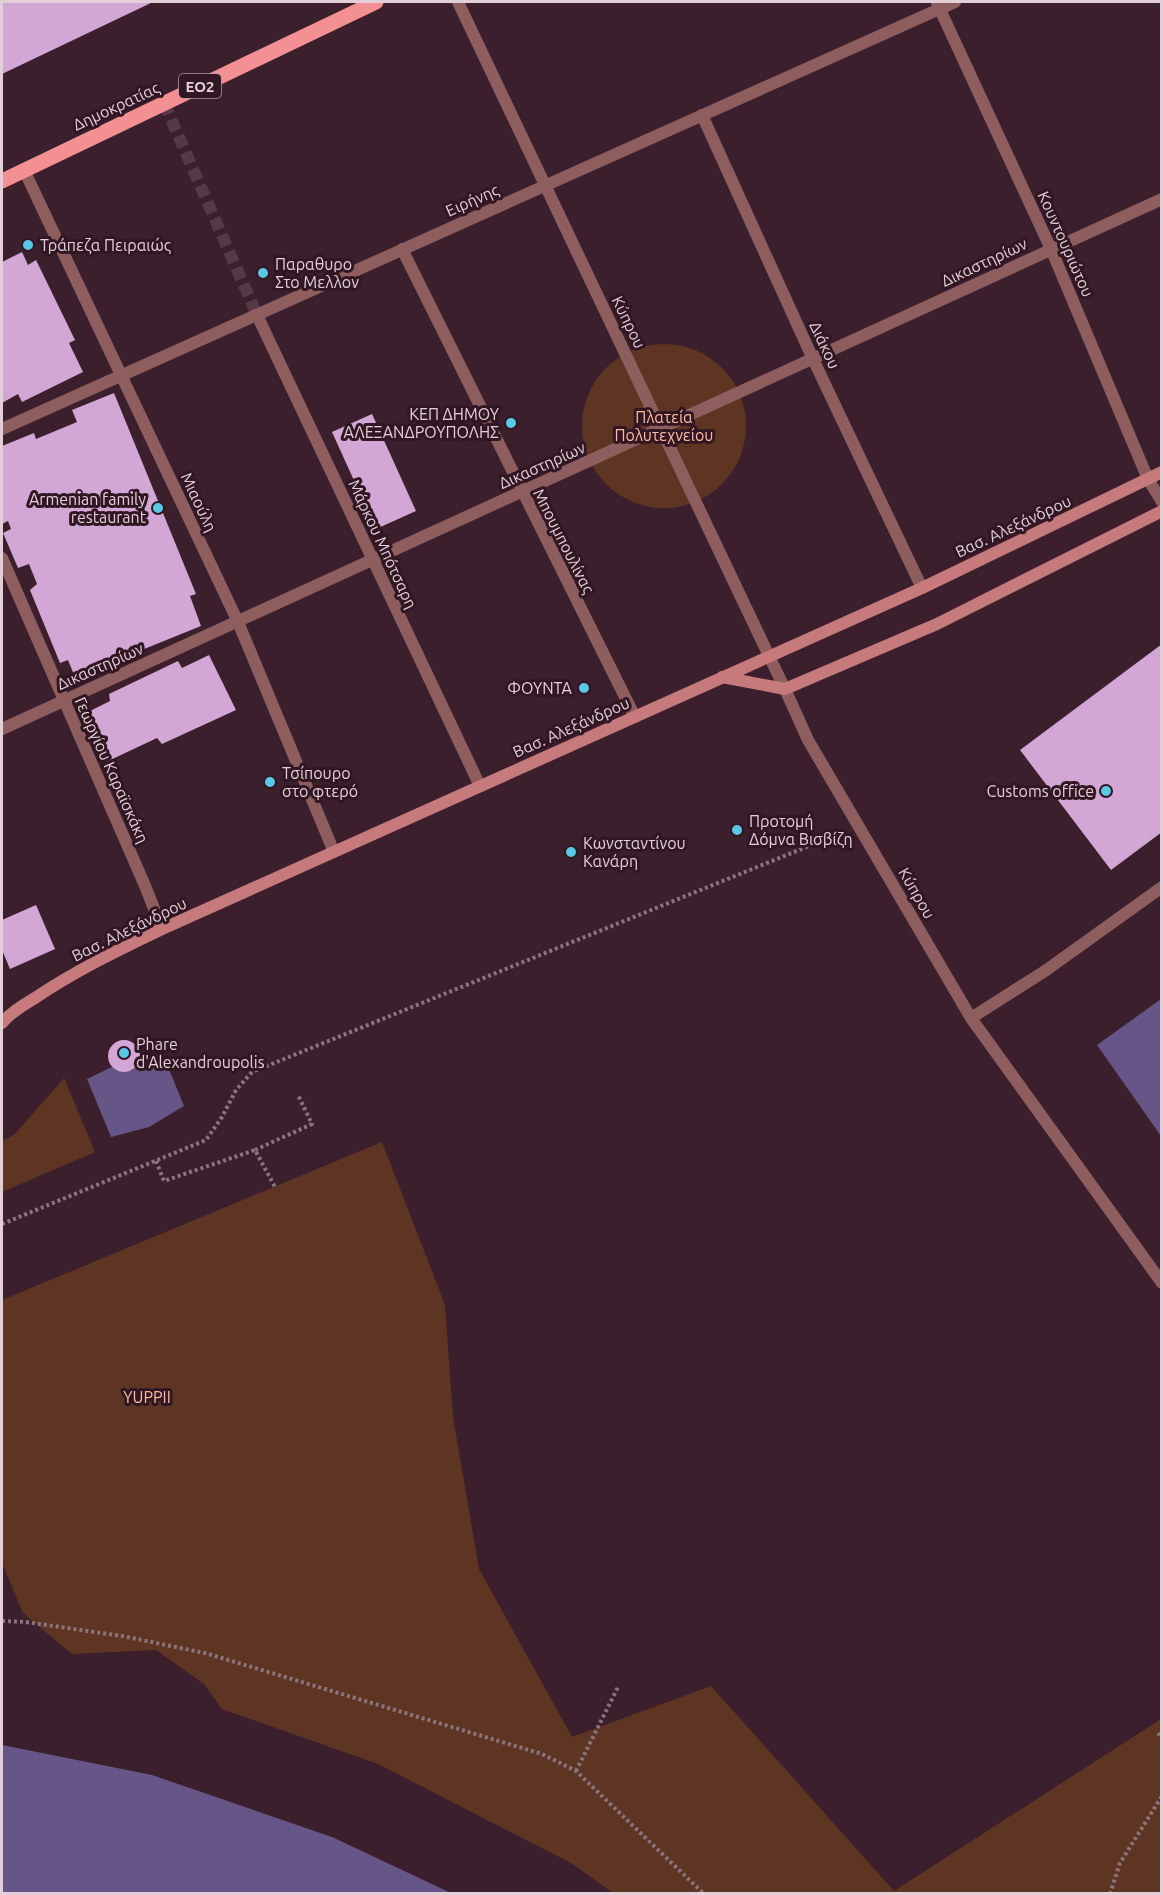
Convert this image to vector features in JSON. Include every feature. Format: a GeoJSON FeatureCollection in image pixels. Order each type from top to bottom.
{"type":"FeatureCollection","features":[{"type":"Feature","properties":{"kind":"main road","name":"Δημοκρατίας"},"geometry":{"type":"LineString","coordinates":[[2,181],[376,2]]}},
{"type":"Feature","properties":{"kind":"main road","name":"Βασ. Αλεξάνδρου"},"geometry":{"type":"LineString","coordinates":[[2,1019],[82,969],[162,929],[922,588],[1161,472]]}},
{"type":"Feature","properties":{"kind":"main road"},"geometry":{"type":"LineString","coordinates":[[722,677],[785,689],[937,624],[1161,511]]}},
{"type":"Feature","properties":{"kind":"street","name":"Κύπρου"},"geometry":{"type":"LineString","coordinates":[[458,2],[808,740],[971,1018],[1161,1283]]}},
{"type":"Feature","properties":{"kind":"street","name":"Ειρήνης"},"geometry":{"type":"LineString","coordinates":[[2,429],[702,116],[938,5],[955,2]]}},
{"type":"Feature","properties":{"kind":"street","name":"Κουντουριώτου"},"geometry":{"type":"LineString","coordinates":[[938,5],[1051,249],[1148,479],[1161,502]]}},
{"type":"Feature","properties":{"kind":"street","name":"Διάκου"},"geometry":{"type":"LineString","coordinates":[[702,116],[813,359],[922,588]]}},
{"type":"Feature","properties":{"kind":"street","name":"Μιαούλη"},"geometry":{"type":"LineString","coordinates":[[24,170],[238,622],[334,852]]}},
{"type":"Feature","properties":{"kind":"street","name":"Δικαστηρίων"},"geometry":{"type":"LineString","coordinates":[[2,729],[1161,199]]}},
{"type":"Feature","properties":{"kind":"street","name":"Μπουμπουλίνας"},"geometry":{"type":"LineString","coordinates":[[402,249],[635,717]]}},
{"type":"Feature","properties":{"kind":"street","name":"Μάρκου Μπότσαρη"},"geometry":{"type":"LineString","coordinates":[[257,315],[480,786]]}},
{"type":"Feature","properties":{"kind":"street","name":"Γεωργίου Καραϊσκάκη"},"geometry":{"type":"LineString","coordinates":[[2,558],[162,929]]}},
{"type":"Feature","properties":{"kind":"street"},"geometry":{"type":"LineString","coordinates":[[971,1018],[1045,971],[1161,887]]}},
{"type":"Feature","properties":{"kind":"path"},"geometry":{"type":"LineString","coordinates":[[2,1224],[206,1140],[222,1117],[236,1090],[252,1072],[859,826]]}},
{"type":"Feature","properties":{"kind":"path"},"geometry":{"type":"LineString","coordinates":[[156,1161],[164,1181],[255,1149],[312,1124],[298,1095]]}},
{"type":"Feature","properties":{"kind":"path"},"geometry":{"type":"LineString","coordinates":[[255,1149],[275,1187]]}},
{"type":"Feature","properties":{"kind":"path"},"geometry":{"type":"LineString","coordinates":[[2,1621],[26,1622],[122,1636],[205,1653],[542,1754],[576,1771],[704,1893]]}},
{"type":"Feature","properties":{"kind":"path"},"geometry":{"type":"LineString","coordinates":[[576,1771],[618,1687]]}},
{"type":"Feature","properties":{"kind":"path"},"geometry":{"type":"LineString","coordinates":[[1110,1893],[1120,1863],[1161,1796]]}},
{"type":"Feature","properties":{"kind":"green space","name":"Πλατεία Πολυτεχνείου"},"geometry":{"type":"Polygon","coordinates":[[[664,344],[680,345],[695,350],[722,368],[740,395],[745,410],[745,442],[740,457],[722,484],[695,502],[680,507],[664,508],[648,507],[633,502],[606,484],[588,457],[583,442],[582,426],[583,410],[588,395],[606,368],[633,350],[648,345],[664,344]]]}},
{"type":"Feature","properties":{"kind":"green space"},"geometry":{"type":"Polygon","coordinates":[[[64,1078],[95,1152],[2,1192],[2,1141],[15,1134],[64,1078]]]}},
{"type":"Feature","properties":{"kind":"green space","name":"YUPPII"},"geometry":{"type":"Polygon","coordinates":[[[382,1142],[445,1305],[453,1417],[479,1569],[572,1737],[711,1686],[894,1891],[1161,1719],[1161,1893],[613,1893],[571,1863],[378,1764],[222,1709],[204,1684],[156,1650],[72,1654],[23,1613],[2,1563],[2,1300],[382,1142]]]}},
{"type":"Feature","properties":{"kind":"shaded area"},"geometry":{"type":"Polygon","coordinates":[[[1161,999],[1161,1136],[1097,1045],[1161,999]]]}},
{"type":"Feature","properties":{"kind":"shaded area"},"geometry":{"type":"Polygon","coordinates":[[[162,1052],[184,1106],[149,1127],[111,1137],[87,1079],[112,1067],[122,1072],[133,1070],[140,1061],[162,1052]]]}},
{"type":"Feature","properties":{"kind":"shaded area"},"geometry":{"type":"Polygon","coordinates":[[[2,1745],[152,1775],[332,1837],[451,1893],[2,1893],[2,1745]]]}},
{"type":"Feature","properties":{"kind":"building"},"geometry":{"type":"Polygon","coordinates":[[[2,2],[153,2],[2,74],[2,2]]]}},
{"type":"Feature","properties":{"kind":"building"},"geometry":{"type":"Polygon","coordinates":[[[22,252],[28,265],[36,260],[75,340],[69,343],[83,372],[22,402],[18,394],[2,403],[2,262],[22,252]]]}},
{"type":"Feature","properties":{"kind":"building"},"geometry":{"type":"Polygon","coordinates":[[[114,393],[196,594],[190,596],[201,626],[75,677],[68,660],[60,663],[30,590],[37,584],[29,564],[18,568],[3,533],[11,529],[8,521],[2,524],[2,446],[34,433],[36,439],[77,422],[72,410],[114,393]]]}},
{"type":"Feature","properties":{"kind":"building"},"geometry":{"type":"Polygon","coordinates":[[[372,414],[416,511],[376,529],[332,432],[372,414]]]}},
{"type":"Feature","properties":{"kind":"building","name":"Customs office"},"geometry":{"type":"Polygon","coordinates":[[[1162,644],[1162,832],[1111,870],[1020,750],[1162,644]]]}},
{"type":"Feature","properties":{"kind":"building"},"geometry":{"type":"Polygon","coordinates":[[[209,655],[236,710],[162,744],[157,738],[106,762],[84,714],[110,701],[109,694],[178,661],[182,668],[209,655]]]}},
{"type":"Feature","properties":{"kind":"building"},"geometry":{"type":"Polygon","coordinates":[[[36,905],[55,949],[10,969],[2,950],[2,920],[36,905]]]}},
{"type":"Feature","properties":{"kind":"building","name":"Phare d'Alexandroupolis"},"geometry":{"type":"Polygon","coordinates":[[[124,1040],[135,1045],[140,1056],[135,1067],[124,1072],[113,1067],[108,1056],[113,1045],[124,1040]]]}},
{"type":"Feature","properties":{"kind":"tunnel"},"geometry":{"type":"LineString","coordinates":[[164,103],[257,315]]}},
{"type":"Feature","properties":{"kind":"place","name":"Τράπεζα Πειραιώς"},"geometry":{"type":"Point","coordinates":[28,245]}},
{"type":"Feature","properties":{"kind":"place","name":"Παραθυρο Στο Μελλον"},"geometry":{"type":"Point","coordinates":[263,273]}},
{"type":"Feature","properties":{"kind":"place","name":"ΚΕΠ ΔΗΜΟΥ ΑΛΕΞΑΝΔΡΟΥΠΟΛΗΣ"},"geometry":{"type":"Point","coordinates":[511,423]}},
{"type":"Feature","properties":{"kind":"place","name":"Armenian family restaurant"},"geometry":{"type":"Point","coordinates":[158,508]}},
{"type":"Feature","properties":{"kind":"place","name":"ΦΟΥΝΤΑ"},"geometry":{"type":"Point","coordinates":[584,688]}},
{"type":"Feature","properties":{"kind":"place","name":"Τσίπουρο στο φτερό"},"geometry":{"type":"Point","coordinates":[270,782]}},
{"type":"Feature","properties":{"kind":"place","name":"Customs office"},"geometry":{"type":"Point","coordinates":[1106,791]}},
{"type":"Feature","properties":{"kind":"place","name":"Προτομή Δόμνα Βισβίζη"},"geometry":{"type":"Point","coordinates":[737,830]}},
{"type":"Feature","properties":{"kind":"place","name":"Κωνσταντίνου Κανάρη"},"geometry":{"type":"Point","coordinates":[571,852]}},
{"type":"Feature","properties":{"kind":"place","name":"Phare d'Alexandroupolis"},"geometry":{"type":"Point","coordinates":[124,1053]}}]}
